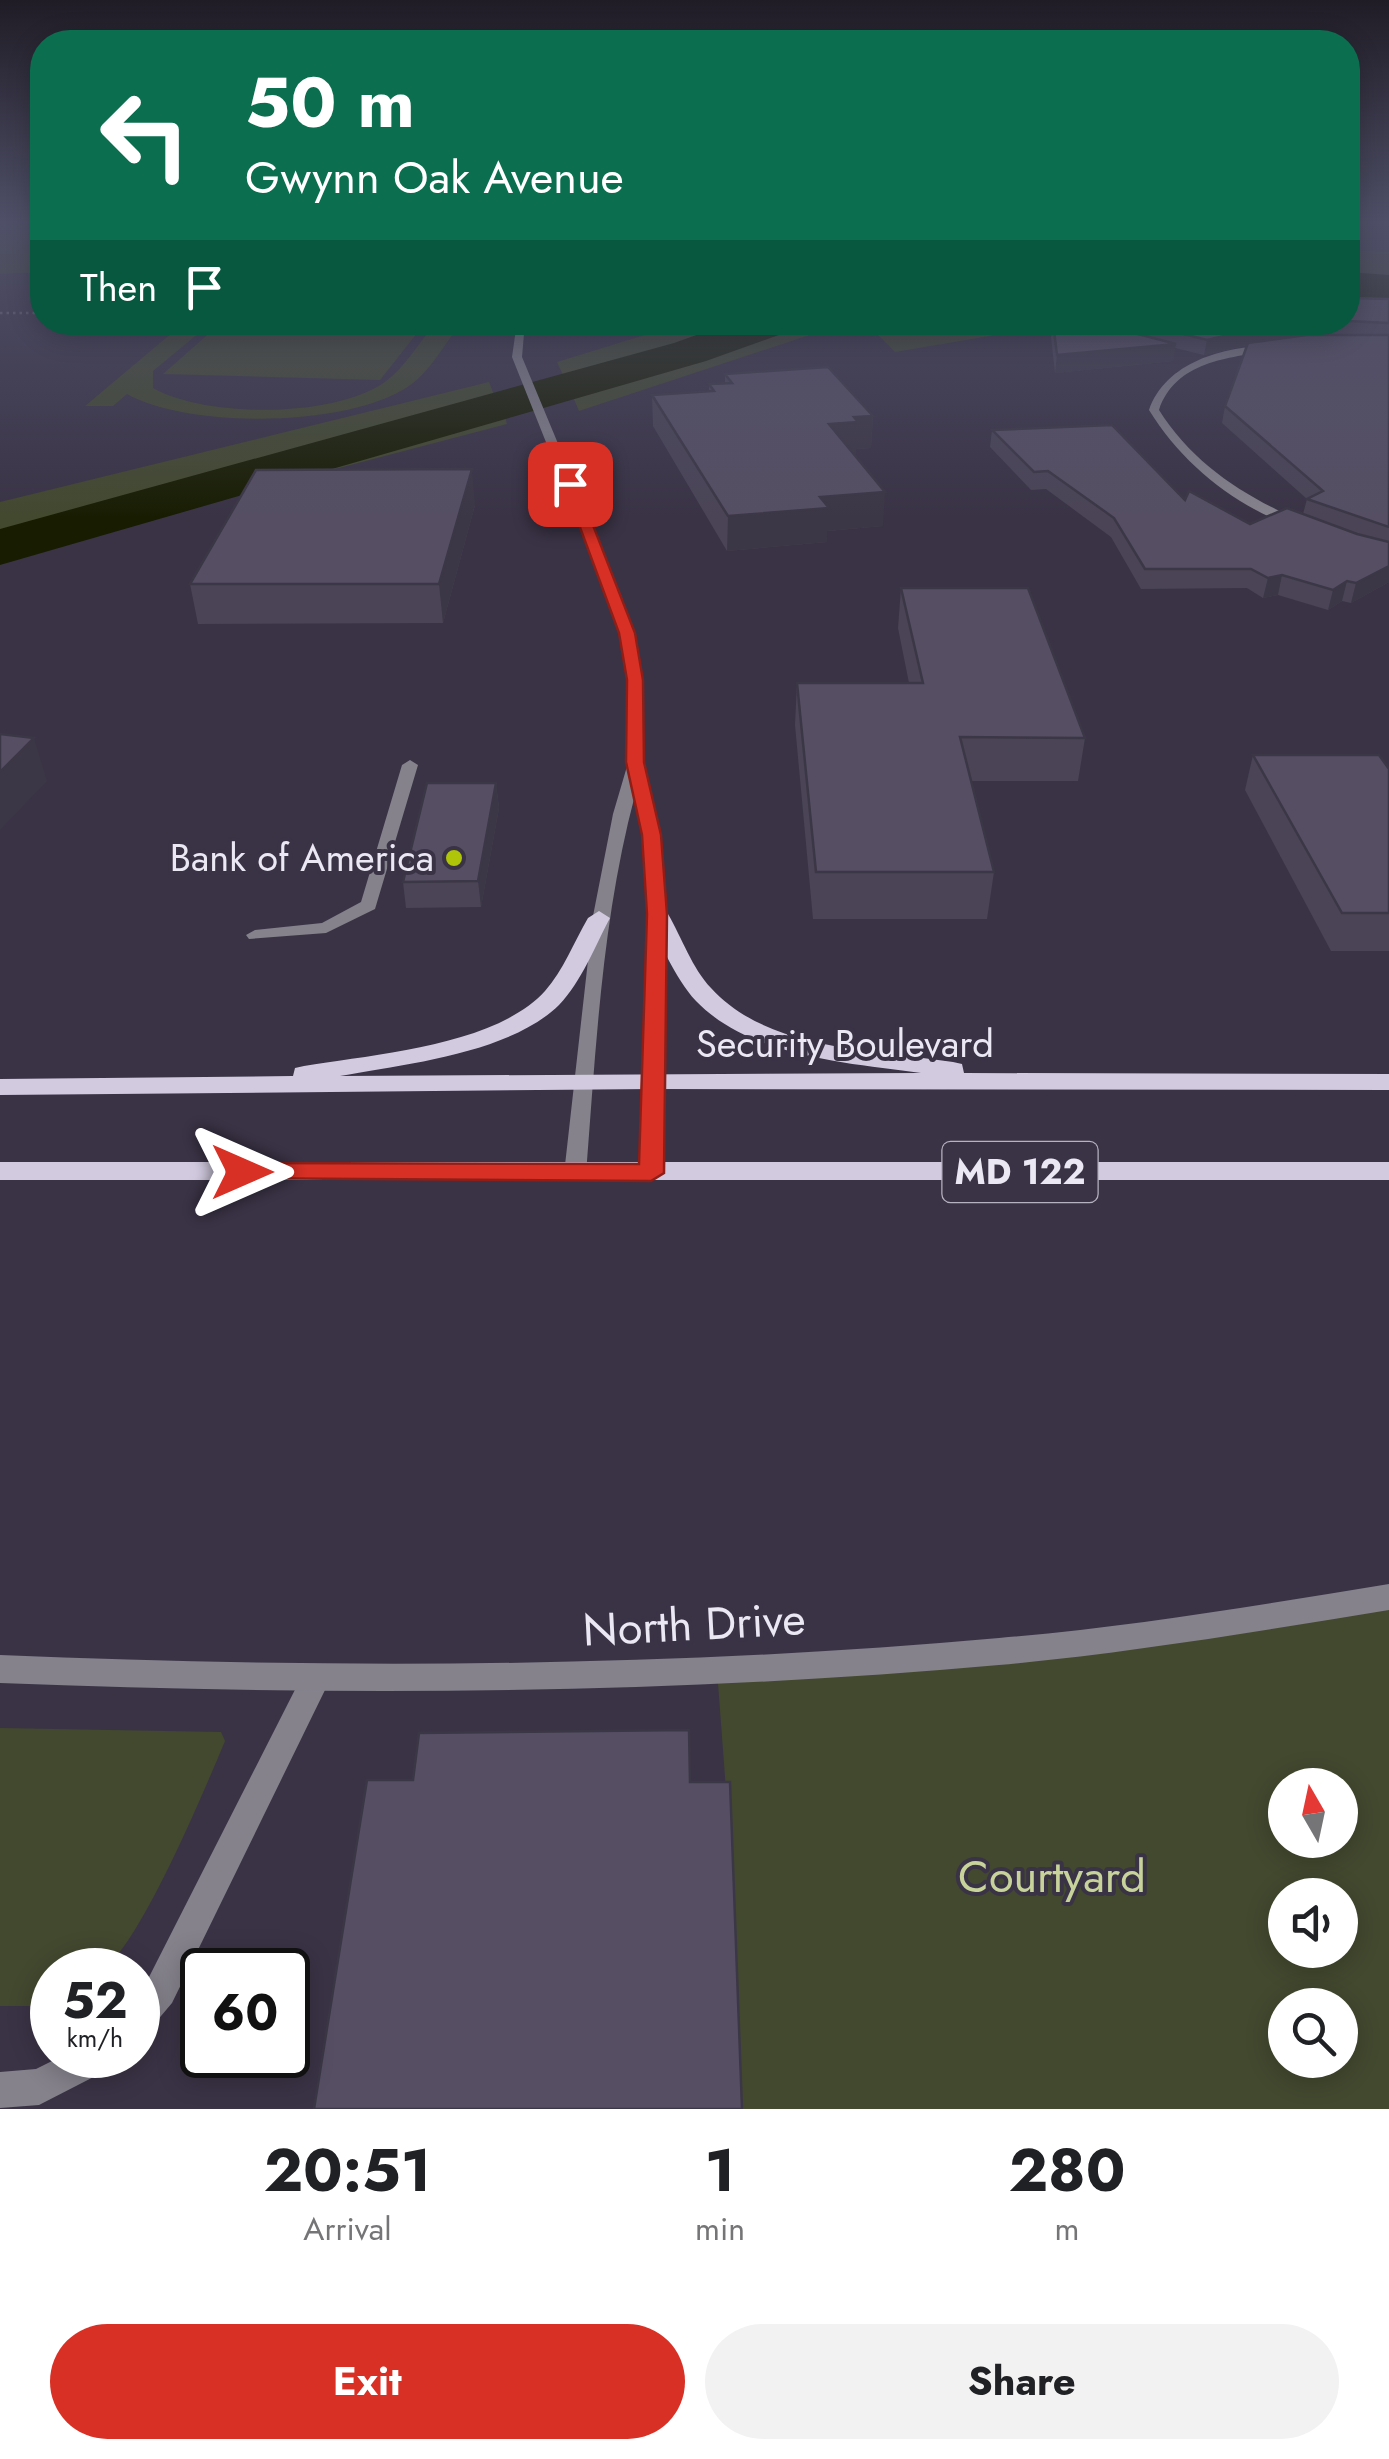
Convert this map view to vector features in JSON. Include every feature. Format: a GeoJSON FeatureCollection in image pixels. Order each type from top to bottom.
{"type":"FeatureCollection","features":[{"type":"Feature","properties":{"kind":"main road"},"geometry":{"type":"LineString","coordinates":[[657,914],[704,996],[731,1017],[760,1031],[811,1046],[1022,1082]]}},
{"type":"Feature","properties":{"kind":"main road"},"geometry":{"type":"LineString","coordinates":[[243,1085],[460,1043],[500,1030],[550,1000],[599,918]]}},
{"type":"Feature","properties":{"kind":"main road","name":"Security Boulevard"},"geometry":{"type":"LineString","coordinates":[[0,1087],[654,1081],[1389,1082]]}},
{"type":"Feature","properties":{"kind":"main road","name":"MD 122"},"geometry":{"type":"LineString","coordinates":[[0,1171],[1389,1172]]}},
{"type":"Feature","properties":{"kind":"street"},"geometry":{"type":"LineString","coordinates":[[519,335],[517,357],[526,386],[627,633],[635,680],[635,762],[652,835],[657,914],[651,1173]]}},
{"type":"Feature","properties":{"kind":"street"},"geometry":{"type":"LineString","coordinates":[[1280,347],[1203,362],[1164,382],[1156,395],[1154,410],[1166,431],[1211,476],[1242,497],[1314,531]]}},
{"type":"Feature","properties":{"kind":"street"},"geometry":{"type":"LineString","coordinates":[[1184,357],[1203,362]]}},
{"type":"Feature","properties":{"kind":"street"},"geometry":{"type":"LineString","coordinates":[[575,1174],[599,918],[614,834],[635,762]]}},
{"type":"Feature","properties":{"kind":"street"},"geometry":{"type":"LineString","coordinates":[[255,935],[326,928],[369,904],[410,764]]}},
{"type":"Feature","properties":{"kind":"street","name":"North Drive"},"geometry":{"type":"LineString","coordinates":[[0,1669],[315,1680],[679,1672],[948,1656],[1184,1631],[1389,1598]]}},
{"type":"Feature","properties":{"kind":"street"},"geometry":{"type":"LineString","coordinates":[[160,1991],[315,1680]]}},
{"type":"Feature","properties":{"kind":"street"},"geometry":{"type":"LineString","coordinates":[[0,2090],[39,2087],[56,2078]]}},
{"type":"Feature","properties":{"kind":"green space"},"geometry":{"type":"Polygon","coordinates":[[[170,335],[196,335],[153,371],[153,388],[204,405],[270,410],[303,408],[363,394],[392,376],[426,335],[452,335],[413,383],[387,398],[353,409],[272,418],[229,418],[155,405],[127,394],[113,406],[85,406],[170,335]]]}},
{"type":"Feature","properties":{"kind":"green space"},"geometry":{"type":"Polygon","coordinates":[[[206,335],[416,335],[380,380],[163,374],[206,335]]]}},
{"type":"Feature","properties":{"kind":"green space"},"geometry":{"type":"Polygon","coordinates":[[[645,335],[810,335],[579,411],[573,397],[585,395],[574,375],[563,375],[557,362],[645,335]]]}},
{"type":"Feature","properties":{"kind":"green space"},"geometry":{"type":"Polygon","coordinates":[[[878,335],[996,335],[895,352],[878,335]]]}},
{"type":"Feature","properties":{"kind":"green space"},"geometry":{"type":"Polygon","coordinates":[[[489,382],[494,395],[482,396],[490,418],[505,417],[507,424],[0,557],[0,502],[489,382]]]}},
{"type":"Feature","properties":{"kind":"green space","name":"Courtyard"},"geometry":{"type":"Polygon","coordinates":[[[1389,1597],[1389,2109],[737,2109],[729,1830],[717,1670],[1389,1597]]]}},
{"type":"Feature","properties":{"kind":"green space"},"geometry":{"type":"Polygon","coordinates":[[[0,1728],[221,1732],[225,1741],[203,1792],[150,1904],[122,1948],[30,1948],[30,2006],[0,2006],[0,1728]]]}},
{"type":"Feature","properties":{"kind":"building"},"geometry":{"type":"Polygon","coordinates":[[[1360,319],[1389,319],[1389,323],[1360,322],[1360,319]]]}},
{"type":"Feature","properties":{"kind":"building"},"geometry":{"type":"Polygon","coordinates":[[[1055,335],[1142,335],[1176,344],[1057,355],[1055,335]]]}},
{"type":"Feature","properties":{"kind":"building"},"geometry":{"type":"Polygon","coordinates":[[[1187,335],[1229,335],[1207,340],[1187,335]]]}},
{"type":"Feature","properties":{"kind":"building"},"geometry":{"type":"Polygon","coordinates":[[[1307,335],[1389,335],[1389,527],[1307,499],[1323,491],[1225,406],[1248,343],[1307,335]]]}},
{"type":"Feature","properties":{"kind":"building"},"geometry":{"type":"Polygon","coordinates":[[[828,367],[873,416],[854,417],[858,422],[829,424],[885,492],[820,497],[829,508],[728,516],[652,395],[714,391],[709,384],[732,383],[725,374],[828,367]]]}},
{"type":"Feature","properties":{"kind":"building"},"geometry":{"type":"Polygon","coordinates":[[[1112,425],[1185,500],[1189,491],[1250,524],[1287,508],[1389,542],[1389,566],[1333,590],[1282,575],[1268,578],[1251,569],[1145,569],[1114,518],[1048,471],[1034,472],[992,430],[1112,425]]]}},
{"type":"Feature","properties":{"kind":"building"},"geometry":{"type":"Polygon","coordinates":[[[472,469],[439,584],[190,584],[256,470],[472,469]]]}},
{"type":"Feature","properties":{"kind":"building"},"geometry":{"type":"Polygon","coordinates":[[[901,588],[1028,588],[1085,738],[960,737],[994,872],[816,872],[797,683],[923,683],[901,588]]]}},
{"type":"Feature","properties":{"kind":"building"},"geometry":{"type":"Polygon","coordinates":[[[0,734],[34,738],[0,772],[0,734]]]}},
{"type":"Feature","properties":{"kind":"building"},"geometry":{"type":"Polygon","coordinates":[[[1253,755],[1379,755],[1389,769],[1389,913],[1342,913],[1253,755]]]}},
{"type":"Feature","properties":{"kind":"building","name":"Bank of America"},"geometry":{"type":"Polygon","coordinates":[[[427,783],[496,783],[478,881],[403,882],[427,783]]]}},
{"type":"Feature","properties":{"kind":"building"},"geometry":{"type":"Polygon","coordinates":[[[689,1730],[690,1782],[730,1782],[742,2109],[314,2109],[367,1780],[413,1780],[419,1733],[689,1730]]]}},
{"type":"Feature","properties":{"kind":"waterway"},"geometry":{"type":"LineString","coordinates":[[0,547],[690,352],[738,335]]}},
{"type":"Feature","properties":{"kind":"place","name":"Bank of America"},"geometry":{"type":"Point","coordinates":[454,858]}},
{"type":"Feature","properties":{"kind":"route"},"geometry":{"type":"LineString","coordinates":[[242,1172],[651,1173],[657,914],[652,835],[635,762],[635,680],[627,633],[570,484]]}}]}
